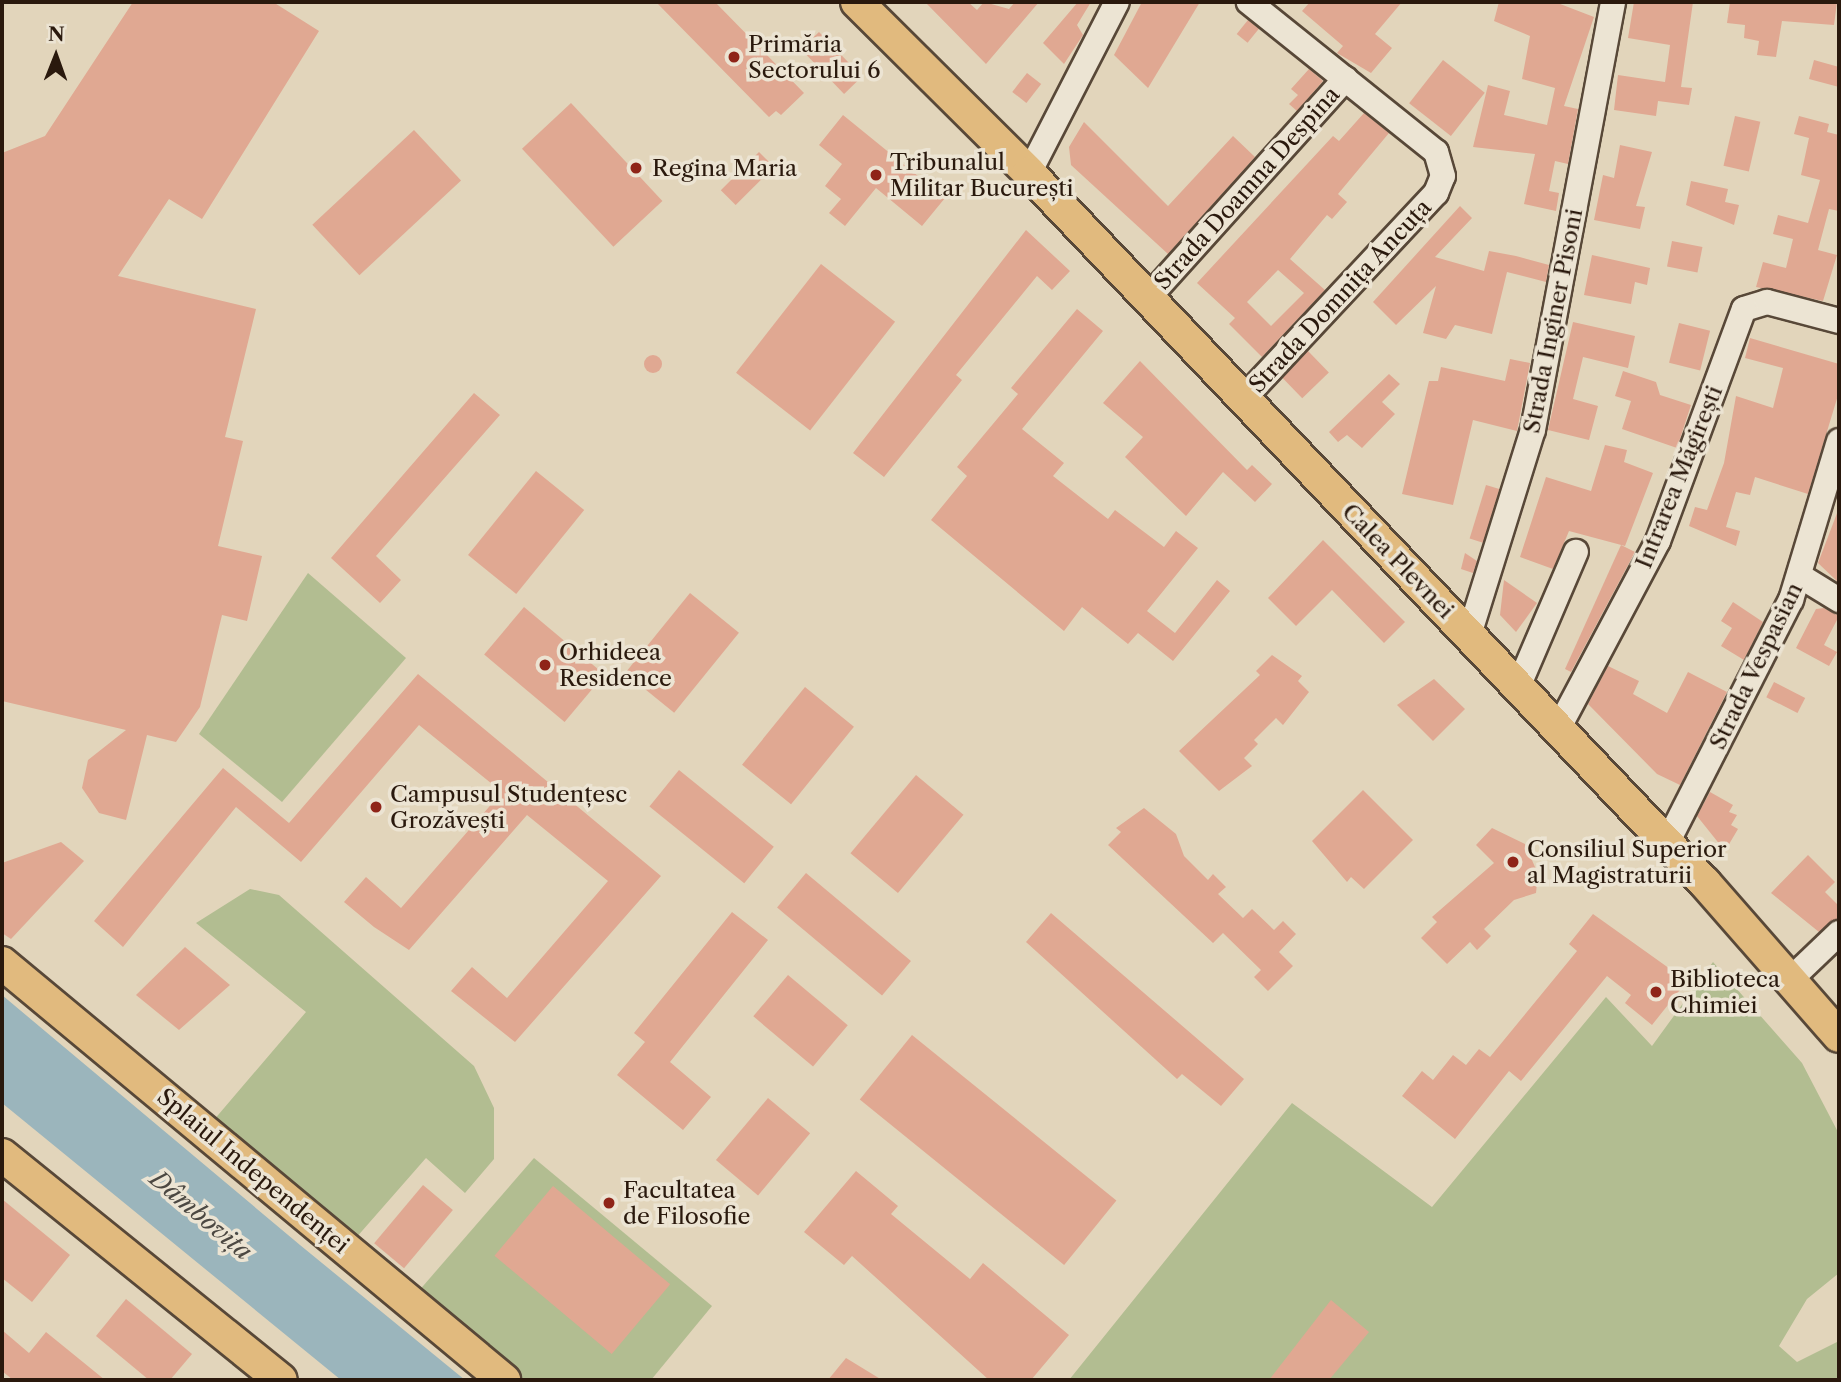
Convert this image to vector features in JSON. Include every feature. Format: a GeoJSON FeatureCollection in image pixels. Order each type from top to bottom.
{"type":"FeatureCollection","features":[{"type":"Feature","properties":{"kind":"main road","name":"Calea Plevnei"},"geometry":{"type":"LineString","coordinates":[[857,2],[950,91],[1029,173],[1667,843],[1793,977],[1839,1037]]}},
{"type":"Feature","properties":{"kind":"main road","name":"Calea Plevnei"},"geometry":{"type":"LineString","coordinates":[[879,2],[950,91]]}},
{"type":"Feature","properties":{"kind":"main road","name":"Splaiul Independenței"},"geometry":{"type":"LineString","coordinates":[[2,963],[504,1380]]}},
{"type":"Feature","properties":{"kind":"main road"},"geometry":{"type":"LineString","coordinates":[[2,1155],[281,1380]]}},
{"type":"Feature","properties":{"kind":"street"},"geometry":{"type":"LineString","coordinates":[[1029,173],[1117,2]]}},
{"type":"Feature","properties":{"kind":"street"},"geometry":{"type":"LineString","coordinates":[[1249,2],[1345,79]]}},
{"type":"Feature","properties":{"kind":"street","name":"Strada Inginer Pisoni"},"geometry":{"type":"LineString","coordinates":[[1469,635],[1532,430],[1613,2]]}},
{"type":"Feature","properties":{"kind":"street","name":"Strada Domnița Ancuța"},"geometry":{"type":"LineString","coordinates":[[1244,398],[1436,193],[1443,176],[1436,152],[1345,79]]}},
{"type":"Feature","properties":{"kind":"street","name":"Strada Doamna Despina"},"geometry":{"type":"LineString","coordinates":[[1148,298],[1345,79]]}},
{"type":"Feature","properties":{"kind":"street","name":"Intrarea Măgirești"},"geometry":{"type":"LineString","coordinates":[[1558,729],[1658,541],[1744,309],[1767,302],[1839,321]]}},
{"type":"Feature","properties":{"kind":"street","name":"Strada Vespasian"},"geometry":{"type":"LineString","coordinates":[[1667,843],[1800,576],[1839,441]]}},
{"type":"Feature","properties":{"kind":"street"},"geometry":{"type":"LineString","coordinates":[[1518,687],[1576,552]]}},
{"type":"Feature","properties":{"kind":"street"},"geometry":{"type":"LineString","coordinates":[[1800,576],[1839,600]]}},
{"type":"Feature","properties":{"kind":"street"},"geometry":{"type":"LineString","coordinates":[[1793,977],[1839,933]]}},
{"type":"Feature","properties":{"kind":"green space"},"geometry":{"type":"Polygon","coordinates":[[[308,573],[406,658],[282,802],[199,734],[308,573]]]}},
{"type":"Feature","properties":{"kind":"green space"},"geometry":{"type":"Polygon","coordinates":[[[250,889],[279,895],[474,1066],[494,1108],[494,1159],[465,1193],[426,1158],[355,1239],[213,1121],[306,1012],[196,923],[250,889]]]}},
{"type":"Feature","properties":{"kind":"green space"},"geometry":{"type":"Polygon","coordinates":[[[1713,962],[1802,1063],[1839,1134],[1839,1273],[1807,1299],[1779,1346],[1797,1362],[1839,1341],[1839,1380],[1069,1380],[1292,1103],[1432,1207],[1606,997],[1652,1046],[1713,962]]]}},
{"type":"Feature","properties":{"kind":"green space","name":"Facultatea de Filosofie"},"geometry":{"type":"Polygon","coordinates":[[[534,1158],[712,1306],[651,1380],[524,1380],[417,1293],[534,1158]]]}},
{"type":"Feature","properties":{"kind":"water","name":"Dâmbovița"},"geometry":{"type":"Polygon","coordinates":[[[2,995],[465,1380],[341,1380],[2,1103],[2,995]]]}},
{"type":"Feature","properties":{"kind":"building"},"geometry":{"type":"Polygon","coordinates":[[[133,2],[273,2],[319,31],[202,219],[169,199],[118,276],[256,309],[225,437],[243,441],[218,546],[262,556],[247,621],[222,615],[200,707],[176,742],[147,735],[126,820],[99,813],[82,788],[88,760],[126,730],[2,701],[2,153],[45,136],[133,2]]]}},
{"type":"Feature","properties":{"kind":"building","name":"Primăria Sectorului 6"},"geometry":{"type":"Polygon","coordinates":[[[656,2],[715,2],[804,93],[781,115],[776,111],[769,117],[656,2]]]}},
{"type":"Feature","properties":{"kind":"building"},"geometry":{"type":"Polygon","coordinates":[[[925,2],[968,2],[977,10],[984,2],[1009,9],[1015,2],[1039,2],[986,64],[925,2]]]}},
{"type":"Feature","properties":{"kind":"building"},"geometry":{"type":"Polygon","coordinates":[[[1078,2],[1091,2],[1077,25],[1083,35],[1064,64],[1043,43],[1078,2]]]}},
{"type":"Feature","properties":{"kind":"building"},"geometry":{"type":"Polygon","coordinates":[[[1142,2],[1200,2],[1148,88],[1114,55],[1142,2]]]}},
{"type":"Feature","properties":{"kind":"building"},"geometry":{"type":"Polygon","coordinates":[[[1310,2],[1402,2],[1375,34],[1392,48],[1371,73],[1337,53],[1343,46],[1302,11],[1310,2]]]}},
{"type":"Feature","properties":{"kind":"building"},"geometry":{"type":"Polygon","coordinates":[[[1499,2],[1555,2],[1594,17],[1564,106],[1578,109],[1568,164],[1555,161],[1549,191],[1559,193],[1556,211],[1524,204],[1535,154],[1473,147],[1488,85],[1510,91],[1504,115],[1547,125],[1555,88],[1522,79],[1530,36],[1494,21],[1499,2]]]}},
{"type":"Feature","properties":{"kind":"building"},"geometry":{"type":"Polygon","coordinates":[[[1634,2],[1693,2],[1681,87],[1692,88],[1689,105],[1658,101],[1656,116],[1614,110],[1618,75],[1665,82],[1670,45],[1628,38],[1634,2]]]}},
{"type":"Feature","properties":{"kind":"building"},"geometry":{"type":"Polygon","coordinates":[[[1730,2],[1837,2],[1834,25],[1782,21],[1776,57],[1757,55],[1759,41],[1744,38],[1745,25],[1727,23],[1730,2]]]}},
{"type":"Feature","properties":{"kind":"building"},"geometry":{"type":"Polygon","coordinates":[[[1248,20],[1259,29],[1248,43],[1237,34],[1248,20]]]}},
{"type":"Feature","properties":{"kind":"building"},"geometry":{"type":"Polygon","coordinates":[[[819,32],[862,77],[844,94],[801,49],[819,32]]]}},
{"type":"Feature","properties":{"kind":"building"},"geometry":{"type":"Polygon","coordinates":[[[1443,60],[1485,93],[1451,136],[1409,103],[1443,60]]]}},
{"type":"Feature","properties":{"kind":"building"},"geometry":{"type":"Polygon","coordinates":[[[1814,60],[1839,67],[1839,87],[1809,79],[1814,60]]]}},
{"type":"Feature","properties":{"kind":"building"},"geometry":{"type":"Polygon","coordinates":[[[1309,69],[1323,81],[1297,111],[1289,104],[1298,95],[1291,89],[1309,69]]]}},
{"type":"Feature","properties":{"kind":"building"},"geometry":{"type":"Polygon","coordinates":[[[1027,73],[1041,84],[1026,103],[1012,92],[1027,73]]]}},
{"type":"Feature","properties":{"kind":"building"},"geometry":{"type":"Polygon","coordinates":[[[571,103],[662,201],[613,247],[522,149],[571,103]]]}},
{"type":"Feature","properties":{"kind":"building"},"geometry":{"type":"Polygon","coordinates":[[[1364,113],[1389,133],[1338,194],[1347,202],[1332,219],[1327,215],[1290,259],[1325,290],[1262,357],[1229,324],[1235,318],[1197,283],[1333,136],[1339,141],[1364,113]],[[1278,270],[1247,302],[1271,326],[1304,293],[1278,270]]]}},
{"type":"Feature","properties":{"kind":"building","name":"Tribunalul Militar București"},"geometry":{"type":"Polygon","coordinates":[[[843,115],[945,198],[922,226],[876,188],[845,226],[829,213],[841,199],[825,186],[842,164],[819,145],[843,115]]]}},
{"type":"Feature","properties":{"kind":"building"},"geometry":{"type":"Polygon","coordinates":[[[1735,116],[1760,122],[1749,172],[1724,166],[1735,116]]]}},
{"type":"Feature","properties":{"kind":"building"},"geometry":{"type":"Polygon","coordinates":[[[1799,116],[1829,124],[1827,132],[1839,135],[1839,211],[1829,209],[1818,250],[1837,255],[1823,301],[1756,287],[1763,262],[1786,268],[1793,239],[1773,234],[1778,215],[1808,223],[1820,180],[1801,175],[1809,138],[1794,134],[1799,116]]]}},
{"type":"Feature","properties":{"kind":"building"},"geometry":{"type":"Polygon","coordinates":[[[1084,122],[1168,206],[1233,136],[1255,157],[1168,254],[1071,165],[1069,147],[1084,122]]]}},
{"type":"Feature","properties":{"kind":"building"},"geometry":{"type":"Polygon","coordinates":[[[414,130],[461,180],[359,275],[312,225],[414,130]]]}},
{"type":"Feature","properties":{"kind":"building"},"geometry":{"type":"Polygon","coordinates":[[[1620,145],[1652,152],[1636,206],[1645,207],[1640,229],[1594,220],[1603,175],[1614,178],[1620,145]]]}},
{"type":"Feature","properties":{"kind":"building"},"geometry":{"type":"Polygon","coordinates":[[[759,152],[774,167],[736,205],[721,190],[759,152]]]}},
{"type":"Feature","properties":{"kind":"building"},"geometry":{"type":"Polygon","coordinates":[[[1691,181],[1728,189],[1725,202],[1739,205],[1734,225],[1686,205],[1691,181]]]}},
{"type":"Feature","properties":{"kind":"building"},"geometry":{"type":"Polygon","coordinates":[[[1460,206],[1472,218],[1435,257],[1484,271],[1489,251],[1516,256],[1549,265],[1546,282],[1507,272],[1492,334],[1455,325],[1446,339],[1423,333],[1436,286],[1396,325],[1373,302],[1460,206]]]}},
{"type":"Feature","properties":{"kind":"building"},"geometry":{"type":"Polygon","coordinates":[[[1026,230],[1070,271],[1052,290],[1037,276],[956,375],[962,380],[884,477],[853,453],[1026,230]]]}},
{"type":"Feature","properties":{"kind":"building"},"geometry":{"type":"Polygon","coordinates":[[[1672,241],[1702,247],[1697,272],[1667,267],[1672,241]]]}},
{"type":"Feature","properties":{"kind":"building"},"geometry":{"type":"Polygon","coordinates":[[[1592,255],[1650,268],[1647,285],[1635,282],[1631,304],[1584,295],[1592,255]]]}},
{"type":"Feature","properties":{"kind":"building"},"geometry":{"type":"Polygon","coordinates":[[[821,264],[895,322],[810,431],[736,373],[821,264]]]}},
{"type":"Feature","properties":{"kind":"building"},"geometry":{"type":"Polygon","coordinates":[[[1077,309],[1103,331],[1022,429],[1064,463],[1053,476],[1108,519],[1115,510],[1164,547],[1176,531],[1198,548],[1147,611],[1175,633],[1217,580],[1230,591],[1173,661],[1138,633],[1128,644],[1082,607],[1064,631],[931,520],[967,476],[957,467],[1018,394],[1011,388],[1077,309]]]}},
{"type":"Feature","properties":{"kind":"building"},"geometry":{"type":"Polygon","coordinates":[[[1573,322],[1635,336],[1628,368],[1583,357],[1573,399],[1598,406],[1589,440],[1548,430],[1573,322]]]}},
{"type":"Feature","properties":{"kind":"building"},"geometry":{"type":"Polygon","coordinates":[[[1679,323],[1710,331],[1700,371],[1669,363],[1679,323]]]}},
{"type":"Feature","properties":{"kind":"building"},"geometry":{"type":"Polygon","coordinates":[[[1750,338],[1839,364],[1839,392],[1808,494],[1755,477],[1750,495],[1736,492],[1726,527],[1740,531],[1736,546],[1689,526],[1695,507],[1707,510],[1724,463],[1736,396],[1773,408],[1783,368],[1745,358],[1750,338]]]}},
{"type":"Feature","properties":{"kind":"building"},"geometry":{"type":"Polygon","coordinates":[[[1308,351],[1329,373],[1302,398],[1281,377],[1308,351]]]}},
{"type":"Feature","properties":{"kind":"building"},"geometry":{"type":"Polygon","coordinates":[[[649,355],[657,355],[662,364],[660,371],[649,373],[644,368],[644,360],[649,355]]]}},
{"type":"Feature","properties":{"kind":"building"},"geometry":{"type":"Polygon","coordinates":[[[1510,359],[1530,363],[1517,431],[1473,420],[1453,505],[1402,494],[1429,381],[1438,381],[1441,367],[1505,381],[1510,359]]]}},
{"type":"Feature","properties":{"kind":"building"},"geometry":{"type":"Polygon","coordinates":[[[1140,361],[1247,470],[1252,465],[1272,484],[1255,502],[1223,472],[1186,516],[1125,457],[1143,437],[1103,403],[1140,361]]]}},
{"type":"Feature","properties":{"kind":"building"},"geometry":{"type":"Polygon","coordinates":[[[1623,371],[1656,382],[1660,395],[1691,405],[1677,448],[1622,429],[1631,401],[1615,396],[1623,371]]]}},
{"type":"Feature","properties":{"kind":"building"},"geometry":{"type":"Polygon","coordinates":[[[1389,374],[1400,384],[1382,402],[1395,414],[1362,448],[1347,435],[1338,442],[1329,432],[1389,374]]]}},
{"type":"Feature","properties":{"kind":"building"},"geometry":{"type":"Polygon","coordinates":[[[474,393],[500,415],[376,556],[401,580],[380,603],[331,558],[474,393]]]}},
{"type":"Feature","properties":{"kind":"building"},"geometry":{"type":"Polygon","coordinates":[[[1605,445],[1627,450],[1624,462],[1653,473],[1625,546],[1569,531],[1553,569],[1520,557],[1546,477],[1591,491],[1605,445]]]}},
{"type":"Feature","properties":{"kind":"building"},"geometry":{"type":"Polygon","coordinates":[[[536,471],[584,510],[516,594],[468,555],[536,471]]]}},
{"type":"Feature","properties":{"kind":"building"},"geometry":{"type":"Polygon","coordinates":[[[1486,485],[1499,489],[1483,543],[1470,539],[1486,485]]]}},
{"type":"Feature","properties":{"kind":"building"},"geometry":{"type":"Polygon","coordinates":[[[1839,508],[1839,583],[1818,563],[1839,508]]]}},
{"type":"Feature","properties":{"kind":"building"},"geometry":{"type":"Polygon","coordinates":[[[1323,540],[1405,622],[1384,643],[1332,590],[1296,626],[1268,598],[1323,540]]]}},
{"type":"Feature","properties":{"kind":"building"},"geometry":{"type":"Polygon","coordinates":[[[1621,545],[1635,552],[1571,672],[1565,669],[1621,545]]]}},
{"type":"Feature","properties":{"kind":"building"},"geometry":{"type":"Polygon","coordinates":[[[1465,553],[1477,561],[1473,573],[1461,569],[1465,553]]]}},
{"type":"Feature","properties":{"kind":"building"},"geometry":{"type":"Polygon","coordinates":[[[1504,580],[1537,603],[1516,632],[1500,615],[1504,580]]]}},
{"type":"Feature","properties":{"kind":"building"},"geometry":{"type":"Polygon","coordinates":[[[690,593],[739,633],[674,713],[625,673],[690,593]]]}},
{"type":"Feature","properties":{"kind":"building"},"geometry":{"type":"Polygon","coordinates":[[[1733,602],[1763,622],[1744,660],[1721,646],[1732,628],[1721,621],[1733,602]]]}},
{"type":"Feature","properties":{"kind":"building","name":"Orhideea Residence"},"geometry":{"type":"Polygon","coordinates":[[[524,607],[604,674],[565,722],[484,654],[524,607]]]}},
{"type":"Feature","properties":{"kind":"building"},"geometry":{"type":"Polygon","coordinates":[[[1824,608],[1839,616],[1824,645],[1837,652],[1829,666],[1796,648],[1816,609],[1824,608]]]}},
{"type":"Feature","properties":{"kind":"building"},"geometry":{"type":"Polygon","coordinates":[[[1272,655],[1302,676],[1298,681],[1309,692],[1283,725],[1276,718],[1254,740],[1258,744],[1244,758],[1252,766],[1219,791],[1179,751],[1260,675],[1256,671],[1272,655]]]}},
{"type":"Feature","properties":{"kind":"building"},"geometry":{"type":"Polygon","coordinates":[[[1608,666],[1639,681],[1633,694],[1667,713],[1688,672],[1727,692],[1680,785],[1657,774],[1588,704],[1608,666]]]}},
{"type":"Feature","properties":{"kind":"building"},"geometry":{"type":"Polygon","coordinates":[[[418,674],[661,876],[515,1042],[451,991],[472,967],[507,998],[608,881],[527,815],[409,950],[374,927],[344,902],[366,877],[401,908],[502,792],[419,725],[301,862],[236,807],[123,947],[94,921],[223,768],[289,823],[418,674]]]}},
{"type":"Feature","properties":{"kind":"building"},"geometry":{"type":"Polygon","coordinates":[[[1434,679],[1465,709],[1433,741],[1397,705],[1434,679]]]}},
{"type":"Feature","properties":{"kind":"building"},"geometry":{"type":"Polygon","coordinates":[[[1774,682],[1805,698],[1797,713],[1766,697],[1774,682]]]}},
{"type":"Feature","properties":{"kind":"building"},"geometry":{"type":"Polygon","coordinates":[[[805,687],[854,727],[791,804],[742,765],[805,687]]]}},
{"type":"Feature","properties":{"kind":"building"},"geometry":{"type":"Polygon","coordinates":[[[679,770],[774,847],[744,883],[649,807],[679,770]]]}},
{"type":"Feature","properties":{"kind":"building"},"geometry":{"type":"Polygon","coordinates":[[[916,775],[963,815],[898,893],[850,853],[916,775]]]}},
{"type":"Feature","properties":{"kind":"building"},"geometry":{"type":"Polygon","coordinates":[[[1363,790],[1413,840],[1364,889],[1351,877],[1347,882],[1312,841],[1363,790]]]}},
{"type":"Feature","properties":{"kind":"building"},"geometry":{"type":"Polygon","coordinates":[[[1710,792],[1733,805],[1729,812],[1737,815],[1731,825],[1738,829],[1725,851],[1697,816],[1710,792]]]}},
{"type":"Feature","properties":{"kind":"building"},"geometry":{"type":"Polygon","coordinates":[[[1144,808],[1176,834],[1184,856],[1208,880],[1213,874],[1226,887],[1218,894],[1243,918],[1252,909],[1274,930],[1283,921],[1296,934],[1279,952],[1293,966],[1268,991],[1254,977],[1261,970],[1223,933],[1213,943],[1108,845],[1121,832],[1116,828],[1144,808]]]}},
{"type":"Feature","properties":{"kind":"building"},"geometry":{"type":"Polygon","coordinates":[[[1492,828],[1525,844],[1538,874],[1536,893],[1514,900],[1484,929],[1491,936],[1477,950],[1470,942],[1447,964],[1421,938],[1437,922],[1432,917],[1494,863],[1476,845],[1492,828]]]}},
{"type":"Feature","properties":{"kind":"building"},"geometry":{"type":"Polygon","coordinates":[[[61,842],[84,861],[11,939],[2,933],[2,863],[61,842]]]}},
{"type":"Feature","properties":{"kind":"building"},"geometry":{"type":"Polygon","coordinates":[[[1808,855],[1835,882],[1825,892],[1839,906],[1839,919],[1819,932],[1771,893],[1808,855]]]}},
{"type":"Feature","properties":{"kind":"building"},"geometry":{"type":"Polygon","coordinates":[[[806,873],[911,961],[882,996],[777,907],[806,873]]]}},
{"type":"Feature","properties":{"kind":"building"},"geometry":{"type":"Polygon","coordinates":[[[732,912],[768,940],[670,1062],[711,1097],[683,1130],[617,1075],[645,1042],[634,1033],[732,912]]]}},
{"type":"Feature","properties":{"kind":"building"},"geometry":{"type":"Polygon","coordinates":[[[1051,913],[1244,1079],[1221,1106],[1182,1074],[1177,1079],[1026,942],[1051,913]]]}},
{"type":"Feature","properties":{"kind":"building"},"geometry":{"type":"Polygon","coordinates":[[[1593,914],[1687,981],[1652,1025],[1625,1003],[1631,995],[1607,976],[1521,1081],[1509,1071],[1455,1139],[1402,1096],[1422,1071],[1433,1080],[1453,1055],[1466,1065],[1479,1049],[1490,1057],[1577,951],[1569,944],[1593,914]]]}},
{"type":"Feature","properties":{"kind":"building"},"geometry":{"type":"Polygon","coordinates":[[[185,947],[230,985],[179,1030],[136,995],[185,947]]]}},
{"type":"Feature","properties":{"kind":"building"},"geometry":{"type":"Polygon","coordinates":[[[788,975],[848,1025],[813,1067],[753,1016],[788,975]]]}},
{"type":"Feature","properties":{"kind":"building"},"geometry":{"type":"Polygon","coordinates":[[[912,1035],[1116,1201],[1064,1265],[860,1100],[912,1035]]]}},
{"type":"Feature","properties":{"kind":"building"},"geometry":{"type":"Polygon","coordinates":[[[768,1098],[810,1133],[758,1195],[716,1160],[768,1098]]]}},
{"type":"Feature","properties":{"kind":"building"},"geometry":{"type":"Polygon","coordinates":[[[856,1171],[898,1206],[891,1214],[970,1279],[983,1263],[1069,1335],[1031,1380],[989,1380],[852,1256],[844,1265],[804,1232],[856,1171]]]}},
{"type":"Feature","properties":{"kind":"building"},"geometry":{"type":"Polygon","coordinates":[[[423,1185],[453,1210],[404,1268],[374,1243],[423,1185]]]}},
{"type":"Feature","properties":{"kind":"building"},"geometry":{"type":"Polygon","coordinates":[[[553,1186],[670,1284],[612,1354],[495,1256],[553,1186]]]}},
{"type":"Feature","properties":{"kind":"building"},"geometry":{"type":"Polygon","coordinates":[[[2,1199],[70,1255],[32,1302],[2,1278],[2,1199]]]}},
{"type":"Feature","properties":{"kind":"building"},"geometry":{"type":"Polygon","coordinates":[[[126,1299],[192,1354],[170,1380],[149,1380],[96,1336],[126,1299]]]}},
{"type":"Feature","properties":{"kind":"building"},"geometry":{"type":"Polygon","coordinates":[[[1331,1300],[1369,1332],[1329,1380],[1269,1380],[1331,1300]]]}},
{"type":"Feature","properties":{"kind":"building"},"geometry":{"type":"Polygon","coordinates":[[[2,1330],[29,1353],[46,1332],[105,1380],[13,1380],[2,1371],[2,1330]]]}},
{"type":"Feature","properties":{"kind":"building"},"geometry":{"type":"Polygon","coordinates":[[[846,1358],[882,1380],[828,1380],[846,1358]]]}},
{"type":"Feature","properties":{"kind":"place","name":"Primăria Sectorului 6"},"geometry":{"type":"Point","coordinates":[734,57]}},
{"type":"Feature","properties":{"kind":"place","name":"Regina Maria"},"geometry":{"type":"Point","coordinates":[636,168]}},
{"type":"Feature","properties":{"kind":"place","name":"Tribunalul Militar București"},"geometry":{"type":"Point","coordinates":[876,175]}},
{"type":"Feature","properties":{"kind":"place","name":"Orhideea Residence"},"geometry":{"type":"Point","coordinates":[545,665]}},
{"type":"Feature","properties":{"kind":"place","name":"Campusul Studențesc Grozăvești"},"geometry":{"type":"Point","coordinates":[376,807]}},
{"type":"Feature","properties":{"kind":"place","name":"Consiliul Superior al Magistraturii"},"geometry":{"type":"Point","coordinates":[1513,862]}},
{"type":"Feature","properties":{"kind":"place","name":"Biblioteca Chimiei"},"geometry":{"type":"Point","coordinates":[1656,992]}},
{"type":"Feature","properties":{"kind":"place","name":"Facultatea de Filosofie"},"geometry":{"type":"Point","coordinates":[609,1203]}}]}
